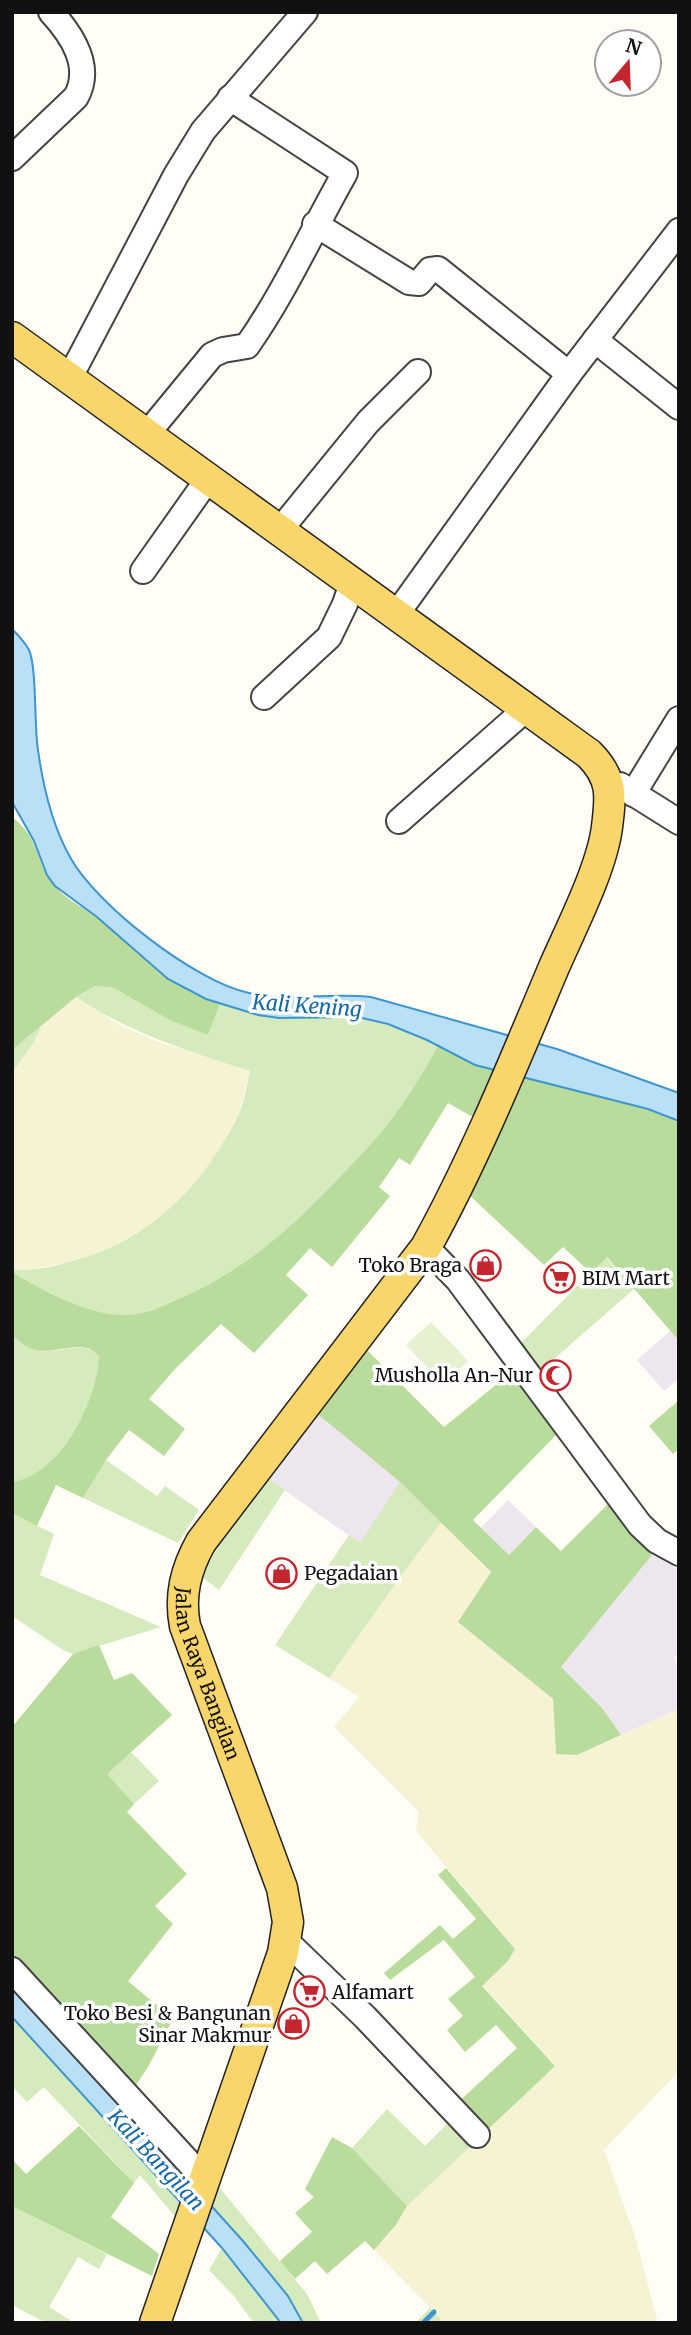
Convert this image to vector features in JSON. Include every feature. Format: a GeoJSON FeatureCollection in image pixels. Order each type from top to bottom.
{"type":"FeatureCollection","features":[{"type":"Feature","properties":{"kind":"main road"},"geometry":{"type":"LineString","coordinates":[[12,337],[589,754],[607,776]]}},
{"type":"Feature","properties":{"kind":"main road","name":"Jalan Raya Bangilan"},"geometry":{"type":"LineString","coordinates":[[155,2323],[286,1941],[286,1906],[282,1888],[186,1626],[183,1611],[184,1588],[189,1566],[201,1542],[426,1247],[471,1162],[593,875],[607,830],[607,776]]}},
{"type":"Feature","properties":{"kind":"street"},"geometry":{"type":"LineString","coordinates":[[12,158],[76,97],[80,90],[82,71],[79,53],[51,12]]}},
{"type":"Feature","properties":{"kind":"street"},"geometry":{"type":"LineString","coordinates":[[70,377],[176,175],[203,131],[305,12]]}},
{"type":"Feature","properties":{"kind":"street"},"geometry":{"type":"LineString","coordinates":[[147,434],[212,355],[223,350],[247,346],[271,313],[315,224],[345,173],[230,98]]}},
{"type":"Feature","properties":{"kind":"street"},"geometry":{"type":"LineString","coordinates":[[315,224],[409,282],[419,283],[430,270],[438,269],[569,374]]}},
{"type":"Feature","properties":{"kind":"street"},"geometry":{"type":"LineString","coordinates":[[396,615],[569,374],[679,231]]}},
{"type":"Feature","properties":{"kind":"street"},"geometry":{"type":"LineString","coordinates":[[595,340],[679,407]]}},
{"type":"Feature","properties":{"kind":"street"},"geometry":{"type":"LineString","coordinates":[[280,530],[368,422],[418,372]]}},
{"type":"Feature","properties":{"kind":"street"},"geometry":{"type":"LineString","coordinates":[[143,571],[208,478]]}},
{"type":"Feature","properties":{"kind":"street"},"geometry":{"type":"LineString","coordinates":[[264,697],[329,637],[352,583]]}},
{"type":"Feature","properties":{"kind":"street"},"geometry":{"type":"LineString","coordinates":[[399,821],[526,709]]}},
{"type":"Feature","properties":{"kind":"street"},"geometry":{"type":"LineString","coordinates":[[633,794],[679,719]]}},
{"type":"Feature","properties":{"kind":"street"},"geometry":{"type":"LineString","coordinates":[[607,776],[679,822]]}},
{"type":"Feature","properties":{"kind":"street"},"geometry":{"type":"LineString","coordinates":[[426,1247],[458,1280],[640,1525],[657,1541],[679,1553]]}},
{"type":"Feature","properties":{"kind":"street"},"geometry":{"type":"LineString","coordinates":[[286,1941],[365,2017],[477,2135]]}},
{"type":"Feature","properties":{"kind":"street"},"geometry":{"type":"LineString","coordinates":[[12,1970],[203,2183]]}},
{"type":"Feature","properties":{"kind":"shaded area"},"geometry":{"type":"Polygon","coordinates":[[[76,997],[122,1026],[156,1041],[250,1071],[236,1122],[210,1164],[180,1200],[158,1220],[114,1246],[85,1258],[31,1270],[12,1269],[12,1073],[34,1042],[41,1026],[76,997]]]}},
{"type":"Feature","properties":{"kind":"shaded area"},"geometry":{"type":"Polygon","coordinates":[[[670,1331],[679,1341],[679,1378],[664,1391],[637,1360],[670,1331]]]}},
{"type":"Feature","properties":{"kind":"shaded area"},"geometry":{"type":"Polygon","coordinates":[[[315,1412],[400,1482],[441,1522],[403,1573],[267,1478],[315,1412]]]}},
{"type":"Feature","properties":{"kind":"shaded area"},"geometry":{"type":"Polygon","coordinates":[[[508,1500],[536,1527],[509,1555],[481,1528],[508,1500]]]}},
{"type":"Feature","properties":{"kind":"shaded area"},"geometry":{"type":"Polygon","coordinates":[[[441,1522],[491,1573],[458,1622],[553,1699],[556,1753],[577,1755],[679,1709],[679,2071],[604,2150],[635,2236],[658,2323],[438,2323],[441,2319],[374,2250],[395,2226],[407,2206],[555,2065],[482,1985],[508,1961],[515,1949],[416,1831],[419,1812],[334,1727],[359,1697],[329,1678],[441,1522]]]}},
{"type":"Feature","properties":{"kind":"shaded area"},"geometry":{"type":"Polygon","coordinates":[[[652,1555],[679,1569],[679,1651],[674,1658],[679,1667],[679,1709],[621,1735],[602,1708],[561,1667],[652,1555]]]}},
{"type":"Feature","properties":{"kind":"green space"},"geometry":{"type":"Polygon","coordinates":[[[12,817],[28,833],[48,876],[63,894],[113,929],[167,977],[182,987],[220,1004],[208,1035],[170,1020],[114,988],[95,986],[76,997],[12,1050],[12,817]]]}},
{"type":"Feature","properties":{"kind":"green space"},"geometry":{"type":"Polygon","coordinates":[[[95,986],[114,988],[208,1035],[220,1004],[279,1018],[358,1017],[408,1031],[438,1046],[407,1098],[374,1140],[318,1199],[264,1248],[204,1287],[159,1308],[136,1314],[104,1313],[55,1296],[12,1272],[12,1269],[44,1268],[98,1253],[139,1232],[157,1219],[190,1188],[218,1151],[239,1114],[250,1071],[182,1049],[139,1031],[76,997],[95,986]]]}},
{"type":"Feature","properties":{"kind":"green space"},"geometry":{"type":"Polygon","coordinates":[[[41,1026],[34,1042],[12,1073],[12,1050],[41,1026]]]}},
{"type":"Feature","properties":{"kind":"green space"},"geometry":{"type":"Polygon","coordinates":[[[438,1046],[475,1065],[497,1071],[478,1120],[448,1103],[410,1165],[399,1158],[379,1187],[390,1196],[332,1267],[310,1248],[286,1275],[308,1295],[254,1353],[221,1324],[175,1369],[149,1399],[185,1429],[164,1456],[129,1430],[106,1460],[83,1498],[56,1485],[37,1526],[12,1513],[12,1482],[29,1477],[46,1466],[73,1434],[91,1394],[99,1357],[93,1351],[78,1347],[36,1350],[12,1335],[12,1272],[71,1303],[121,1315],[153,1310],[204,1287],[264,1248],[336,1181],[393,1117],[438,1046]]]}},
{"type":"Feature","properties":{"kind":"green space"},"geometry":{"type":"Polygon","coordinates":[[[520,1077],[648,1109],[679,1121],[679,1341],[607,1257],[591,1273],[563,1247],[544,1265],[467,1193],[520,1077]]]}},
{"type":"Feature","properties":{"kind":"green space"},"geometry":{"type":"Polygon","coordinates":[[[606,1257],[634,1289],[539,1372],[519,1345],[606,1257]]]}},
{"type":"Feature","properties":{"kind":"green space"},"geometry":{"type":"Polygon","coordinates":[[[431,1322],[468,1361],[443,1384],[406,1345],[431,1322]]]}},
{"type":"Feature","properties":{"kind":"green space"},"geometry":{"type":"Polygon","coordinates":[[[12,1335],[26,1345],[42,1351],[78,1348],[91,1350],[98,1354],[99,1367],[84,1414],[56,1457],[31,1477],[12,1482],[12,1335]]]}},
{"type":"Feature","properties":{"kind":"green space"},"geometry":{"type":"Polygon","coordinates":[[[363,1346],[444,1427],[513,1371],[559,1432],[473,1520],[509,1555],[536,1527],[561,1551],[610,1502],[652,1555],[561,1667],[602,1708],[621,1735],[577,1755],[556,1754],[553,1699],[458,1622],[491,1572],[400,1482],[315,1412],[363,1346]]]}},
{"type":"Feature","properties":{"kind":"green space"},"geometry":{"type":"Polygon","coordinates":[[[679,1400],[679,1449],[673,1454],[649,1426],[679,1400]]]}},
{"type":"Feature","properties":{"kind":"green space"},"geometry":{"type":"Polygon","coordinates":[[[106,1460],[157,1496],[165,1486],[199,1510],[178,1543],[83,1498],[106,1460]]]}},
{"type":"Feature","properties":{"kind":"green space"},"geometry":{"type":"Polygon","coordinates":[[[267,1478],[285,1490],[219,1590],[202,1577],[219,1545],[267,1478]]]}},
{"type":"Feature","properties":{"kind":"green space"},"geometry":{"type":"Polygon","coordinates":[[[400,1482],[441,1522],[329,1678],[275,1645],[349,1535],[361,1542],[400,1482]]]}},
{"type":"Feature","properties":{"kind":"green space"},"geometry":{"type":"Polygon","coordinates":[[[12,1513],[54,1534],[40,1575],[161,1627],[73,1654],[12,1616],[12,1513]]]}},
{"type":"Feature","properties":{"kind":"green space"},"geometry":{"type":"Polygon","coordinates":[[[99,1645],[114,1680],[132,1673],[172,1715],[107,1774],[134,1804],[127,1812],[187,1874],[155,1906],[173,1924],[128,1981],[173,2019],[134,2088],[12,1955],[12,1727],[73,1654],[99,1645]]]}},
{"type":"Feature","properties":{"kind":"green space"},"geometry":{"type":"Polygon","coordinates":[[[131,1752],[159,1781],[134,1804],[106,1774],[131,1752]]]}},
{"type":"Feature","properties":{"kind":"green space"},"geometry":{"type":"Polygon","coordinates":[[[446,1868],[515,1949],[508,1961],[482,1986],[555,2066],[483,2134],[455,2105],[517,2048],[496,2025],[465,2052],[447,2030],[463,2016],[448,1999],[475,1977],[444,1940],[390,1980],[384,1973],[440,1925],[453,1939],[476,1919],[438,1875],[446,1868]]]}},
{"type":"Feature","properties":{"kind":"green space"},"geometry":{"type":"Polygon","coordinates":[[[12,2017],[183,2204],[178,2220],[140,2175],[134,2183],[44,2087],[27,2102],[12,2086],[12,2017]]]}},
{"type":"Feature","properties":{"kind":"green space"},"geometry":{"type":"Polygon","coordinates":[[[387,2109],[425,2146],[453,2118],[475,2142],[407,2206],[352,2148],[387,2109]]]}},
{"type":"Feature","properties":{"kind":"green space"},"geometry":{"type":"Polygon","coordinates":[[[79,2126],[134,2183],[111,2217],[159,2254],[152,2276],[12,2206],[12,2159],[26,2174],[79,2126]]]}},
{"type":"Feature","properties":{"kind":"green space"},"geometry":{"type":"Polygon","coordinates":[[[332,2137],[352,2148],[407,2206],[395,2226],[374,2250],[365,2241],[327,2274],[315,2261],[295,2279],[280,2261],[312,2232],[295,2213],[314,2197],[305,2189],[332,2137]]]}},
{"type":"Feature","properties":{"kind":"green space"},"geometry":{"type":"Polygon","coordinates":[[[218,2186],[307,2294],[321,2323],[303,2323],[288,2296],[212,2205],[218,2186]]]}},
{"type":"Feature","properties":{"kind":"green space"},"geometry":{"type":"Polygon","coordinates":[[[12,2206],[107,2254],[99,2269],[78,2257],[49,2307],[70,2320],[69,2323],[46,2323],[12,2305],[12,2206]]]}},
{"type":"Feature","properties":{"kind":"green space"},"geometry":{"type":"Polygon","coordinates":[[[222,2248],[281,2323],[254,2323],[233,2295],[209,2270],[222,2248]]]}},
{"type":"Feature","properties":{"kind":"green space"},"geometry":{"type":"Polygon","coordinates":[[[430,2308],[441,2319],[438,2323],[415,2323],[430,2308]]]}},
{"type":"Feature","properties":{"kind":"water","name":"Kali Kening"},"geometry":{"type":"Polygon","coordinates":[[[12,629],[26,644],[32,658],[40,764],[58,832],[83,876],[101,897],[149,939],[202,974],[249,993],[279,997],[371,997],[557,1049],[679,1093],[679,1121],[648,1109],[475,1065],[427,1040],[388,1024],[358,1017],[279,1018],[258,1015],[206,999],[168,979],[97,917],[55,886],[47,875],[34,841],[12,802],[12,629]]]}},
{"type":"Feature","properties":{"kind":"water","name":"Kali Bangilan"},"geometry":{"type":"Polygon","coordinates":[[[12,1985],[243,2241],[288,2296],[303,2323],[281,2323],[222,2248],[12,2017],[12,1985]]]}},
{"type":"Feature","properties":{"kind":"waterway"},"geometry":{"type":"LineString","coordinates":[[423,2323],[434,2312]]}},
{"type":"Feature","properties":{"kind":"place","name":"Toko Braga"},"geometry":{"type":"Point","coordinates":[485,1265]}},
{"type":"Feature","properties":{"kind":"place","name":"BIM Mart"},"geometry":{"type":"Point","coordinates":[559,1278]}},
{"type":"Feature","properties":{"kind":"place","name":"Musholla An-Nur"},"geometry":{"type":"Point","coordinates":[556,1375]}},
{"type":"Feature","properties":{"kind":"place","name":"Pegadaian"},"geometry":{"type":"Point","coordinates":[281,1573]}},
{"type":"Feature","properties":{"kind":"place","name":"Alfamart"},"geometry":{"type":"Point","coordinates":[309,1992]}},
{"type":"Feature","properties":{"kind":"place","name":"Toko Besi & Bangunan Sinar Makmur"},"geometry":{"type":"Point","coordinates":[294,2024]}}]}
